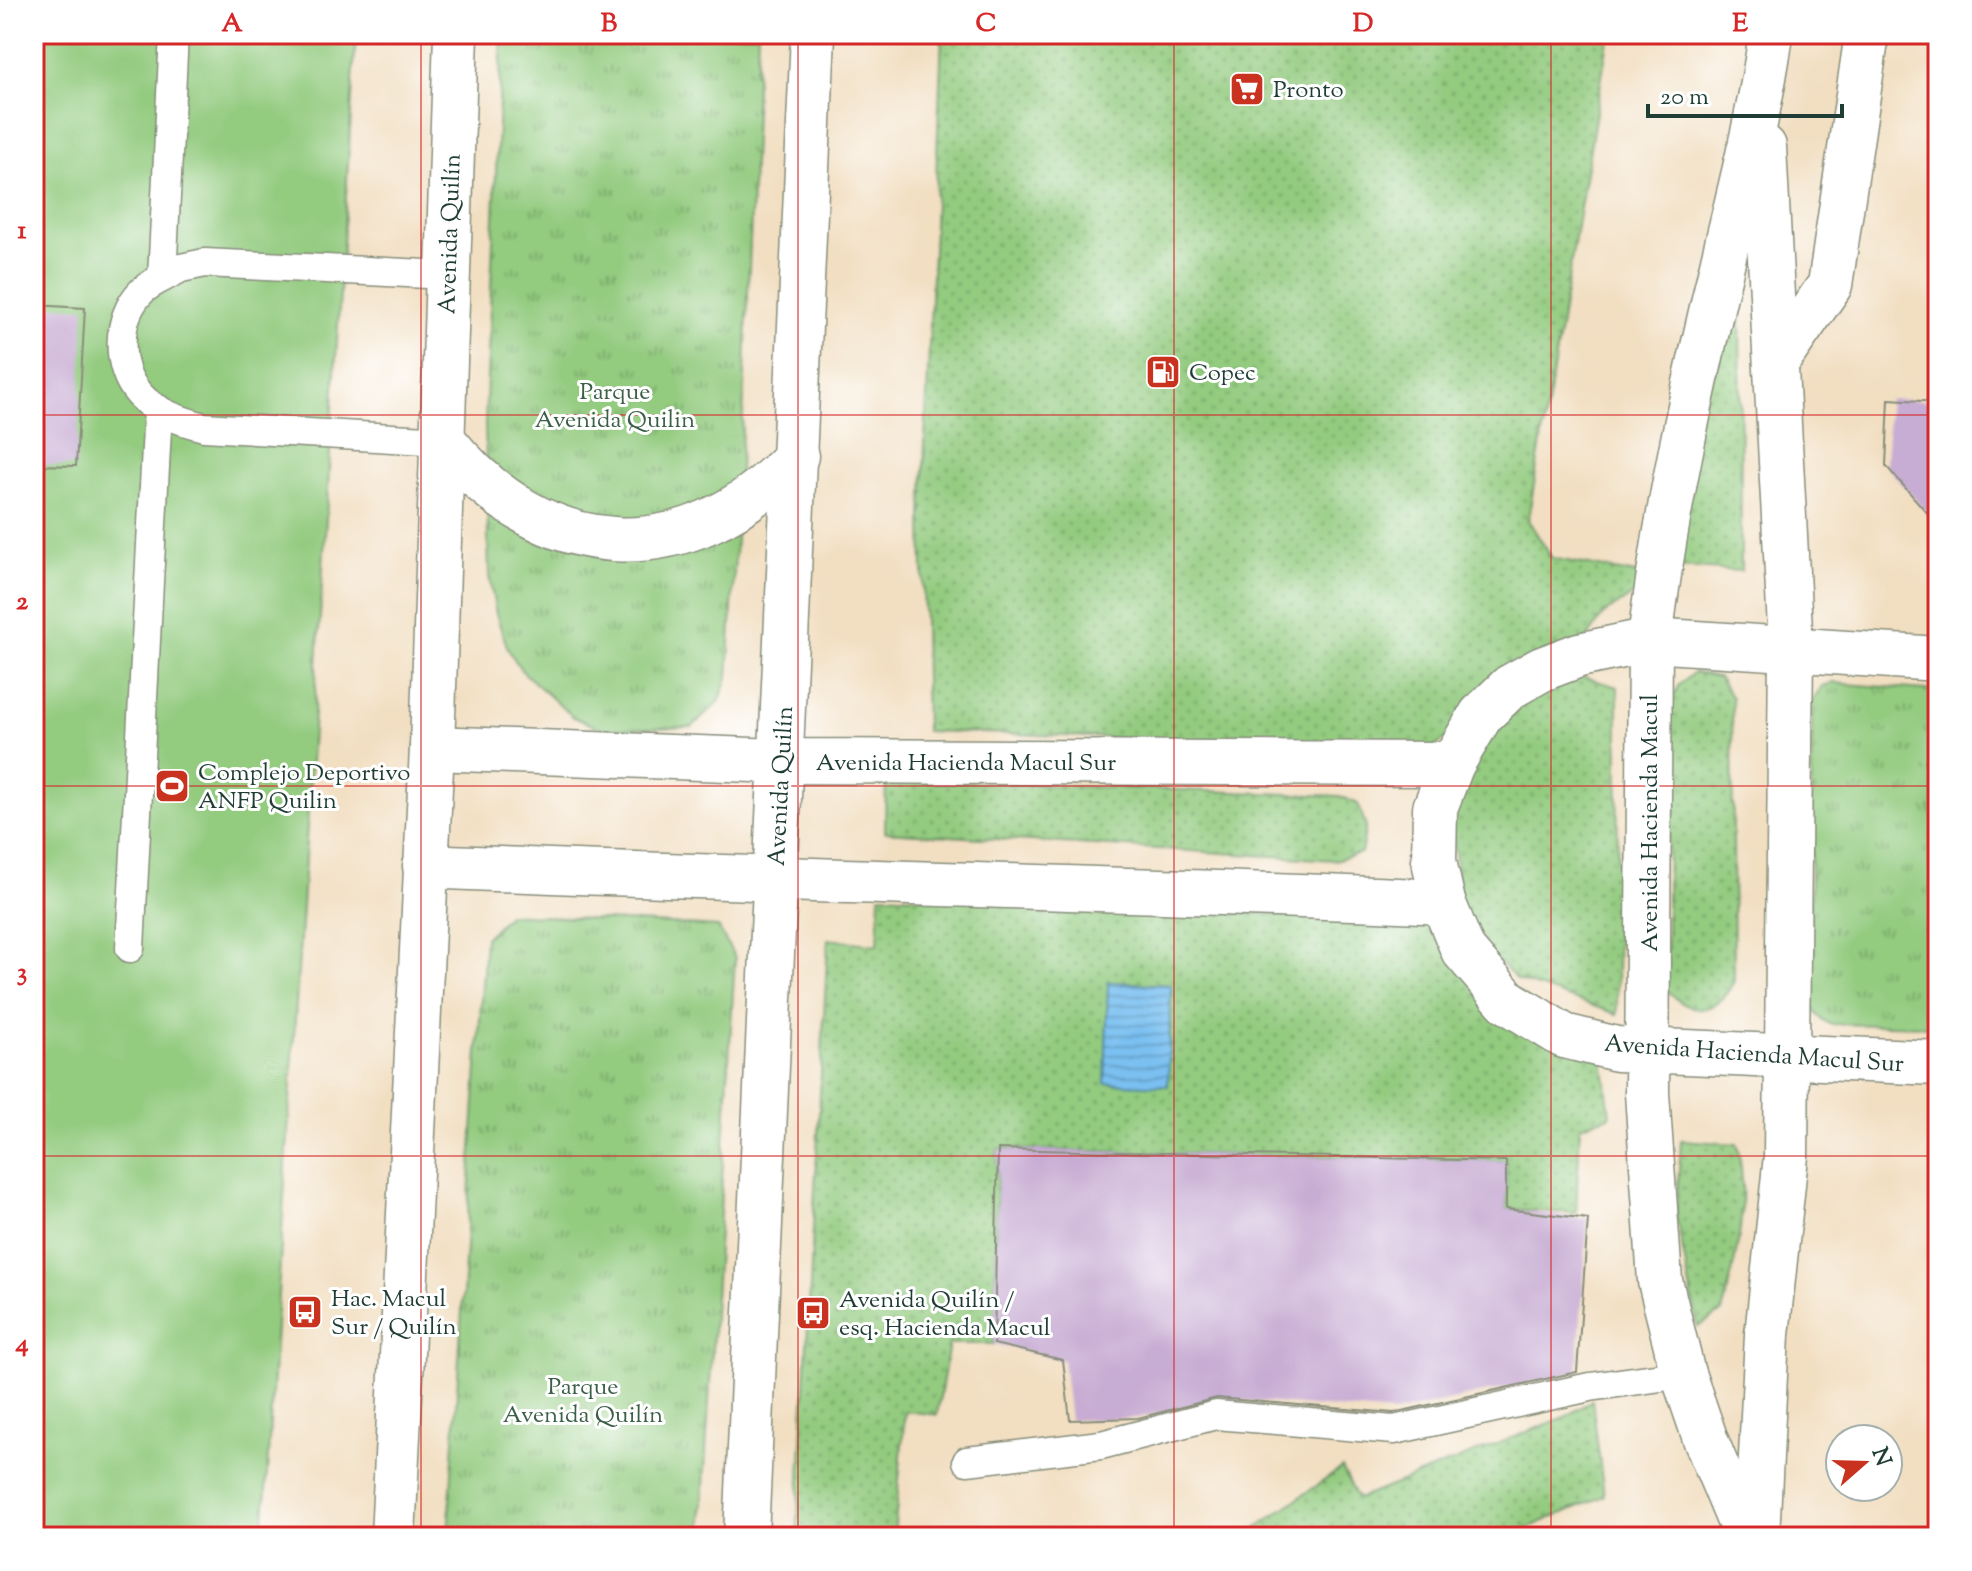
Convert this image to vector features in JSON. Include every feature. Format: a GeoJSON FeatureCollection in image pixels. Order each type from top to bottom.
{"type":"FeatureCollection","features":[{"type":"Feature","properties":{"kind":"street","name":"Avenida Quilín"},"geometry":{"type":"LineString","coordinates":[[393,1537],[432,748],[456,34]]}},
{"type":"Feature","properties":{"kind":"street","name":"Avenida Quilín"},"geometry":{"type":"LineString","coordinates":[[746,1537],[813,34]]}},
{"type":"Feature","properties":{"kind":"street","name":"Avenida Hacienda Macul"},"geometry":{"type":"LineString","coordinates":[[1746,1537],[1706,1441],[1683,1374],[1660,1281],[1649,1146],[1647,1050],[1650,640],[1659,566],[1761,105],[1771,34]]}},
{"type":"Feature","properties":{"kind":"street"},"geometry":{"type":"LineString","coordinates":[[1778,360],[1830,285],[1867,34]]}},
{"type":"Feature","properties":{"kind":"street","name":"Avenida Hacienda Macul"},"geometry":{"type":"LineString","coordinates":[[1757,1537],[1767,1335],[1786,1156],[1791,647],[1778,360],[1761,105]]}},
{"type":"Feature","properties":{"kind":"street"},"geometry":{"type":"LineString","coordinates":[[444,441],[466,470],[524,515],[594,537],[631,539],[678,533],[712,521],[772,482],[796,456]]}},
{"type":"Feature","properties":{"kind":"street","name":"Avenida Hacienda Macul Sur"},"geometry":{"type":"LineString","coordinates":[[1938,659],[1650,640],[1579,655],[1542,669],[1510,687],[1481,715],[1452,764],[1435,808],[1434,861],[1443,902],[1463,950],[1507,1001],[1564,1036],[1610,1048],[1938,1063]]}},
{"type":"Feature","properties":{"kind":"street","name":"Avenida Hacienda Macul Sur"},"geometry":{"type":"LineString","coordinates":[[432,748],[781,761],[1452,764]]}},
{"type":"Feature","properties":{"kind":"street"},"geometry":{"type":"LineString","coordinates":[[425,866],[776,881],[1177,890],[1443,902]]}},
{"type":"Feature","properties":{"kind":"lane"},"geometry":{"type":"LineString","coordinates":[[162,278],[174,34]]}},
{"type":"Feature","properties":{"kind":"lane"},"geometry":{"type":"LineString","coordinates":[[444,441],[204,427],[178,420],[139,395],[127,374],[120,347],[125,320],[141,292],[181,268],[205,263],[447,275]]}},
{"type":"Feature","properties":{"kind":"lane"},"geometry":{"type":"LineString","coordinates":[[130,948],[158,409]]}},
{"type":"Feature","properties":{"kind":"lane"},"geometry":{"type":"LineString","coordinates":[[967,1461],[1101,1445],[1216,1415],[1394,1430],[1590,1387],[1683,1374]]}},
{"type":"Feature","properties":{"kind":"green space","name":"Complejo Deportivo ANFP Quilin"},"geometry":{"type":"Polygon","coordinates":[[[34,34],[356,34],[263,1537],[34,1537],[34,34]]]}},
{"type":"Feature","properties":{"kind":"green space","name":"Parque Avenida Quilin"},"geometry":{"type":"Polygon","coordinates":[[[502,34],[758,34],[744,398],[728,678],[719,702],[692,727],[602,729],[573,717],[522,671],[508,649],[496,614],[489,576],[485,424],[502,34]]]}},
{"type":"Feature","properties":{"kind":"green space"},"geometry":{"type":"Polygon","coordinates":[[[942,34],[1609,34],[1528,520],[1552,558],[1657,578],[1603,615],[1589,636],[1432,749],[926,731],[922,517],[942,34]]]}},
{"type":"Feature","properties":{"kind":"green space"},"geometry":{"type":"Polygon","coordinates":[[[1740,255],[1741,571],[1659,566],[1740,255]]]}},
{"type":"Feature","properties":{"kind":"green space"},"geometry":{"type":"Polygon","coordinates":[[[1694,672],[1718,677],[1732,698],[1734,981],[1720,1001],[1703,1008],[1685,1005],[1666,990],[1670,703],[1678,686],[1694,672]]]}},
{"type":"Feature","properties":{"kind":"green space"},"geometry":{"type":"Polygon","coordinates":[[[1573,674],[1618,687],[1617,1014],[1517,980],[1484,947],[1461,909],[1450,808],[1503,711],[1573,674]]]}},
{"type":"Feature","properties":{"kind":"green space"},"geometry":{"type":"Polygon","coordinates":[[[1833,683],[1938,691],[1938,1026],[1830,1024],[1817,1014],[1810,998],[1812,702],[1822,686],[1833,683]]]}},
{"type":"Feature","properties":{"kind":"green space"},"geometry":{"type":"Polygon","coordinates":[[[886,779],[1340,796],[1358,804],[1366,826],[1361,853],[1335,860],[885,832],[886,779]]]}},
{"type":"Feature","properties":{"kind":"green space"},"geometry":{"type":"Polygon","coordinates":[[[880,895],[1429,922],[1603,1058],[1610,1116],[1580,1126],[1576,1213],[1506,1209],[1506,1161],[998,1149],[994,1344],[949,1344],[937,1415],[905,1411],[894,1537],[797,1537],[828,939],[878,945],[880,895]]]}},
{"type":"Feature","properties":{"kind":"green space","name":"Parque Avenida Quilín"},"geometry":{"type":"Polygon","coordinates":[[[509,914],[718,927],[735,958],[701,1537],[448,1537],[485,938],[509,914]]]}},
{"type":"Feature","properties":{"kind":"green space"},"geometry":{"type":"Polygon","coordinates":[[[1681,1140],[1737,1144],[1741,1165],[1740,1229],[1722,1312],[1698,1327],[1676,1216],[1681,1140]]]}},
{"type":"Feature","properties":{"kind":"green space"},"geometry":{"type":"Polygon","coordinates":[[[1592,1400],[1604,1496],[1506,1537],[1243,1537],[1342,1468],[1358,1499],[1565,1417],[1592,1400]]]}},
{"type":"Feature","properties":{"kind":"water"},"geometry":{"type":"Polygon","coordinates":[[[1108,982],[1171,985],[1168,1086],[1105,1083],[1108,982]]]}},
{"type":"Feature","properties":{"kind":"building"},"geometry":{"type":"Polygon","coordinates":[[[34,305],[85,308],[76,466],[34,465],[34,305]]]}},
{"type":"Feature","properties":{"kind":"building"},"geometry":{"type":"Polygon","coordinates":[[[1889,399],[1938,402],[1938,525],[1886,466],[1889,399]]]}},
{"type":"Feature","properties":{"kind":"building"},"geometry":{"type":"Polygon","coordinates":[[[998,1149],[1506,1161],[1506,1209],[1588,1219],[1577,1372],[1393,1413],[1217,1398],[1138,1418],[1070,1420],[1063,1360],[994,1344],[998,1149]]]}},
{"type":"Feature","properties":{"kind":"place","name":"Pronto"},"geometry":{"type":"Point","coordinates":[1247,89]}},
{"type":"Feature","properties":{"kind":"place","name":"Copec"},"geometry":{"type":"Point","coordinates":[1163,372]}},
{"type":"Feature","properties":{"kind":"place","name":"Complejo Deportivo ANFP Quilin"},"geometry":{"type":"Point","coordinates":[172,786]}},
{"type":"Feature","properties":{"kind":"place","name":"Hac. Macul Sur / Quilín"},"geometry":{"type":"Point","coordinates":[305,1312]}},
{"type":"Feature","properties":{"kind":"place","name":"Avenida Quilín / esq. Hacienda Macul"},"geometry":{"type":"Point","coordinates":[813,1313]}}]}
